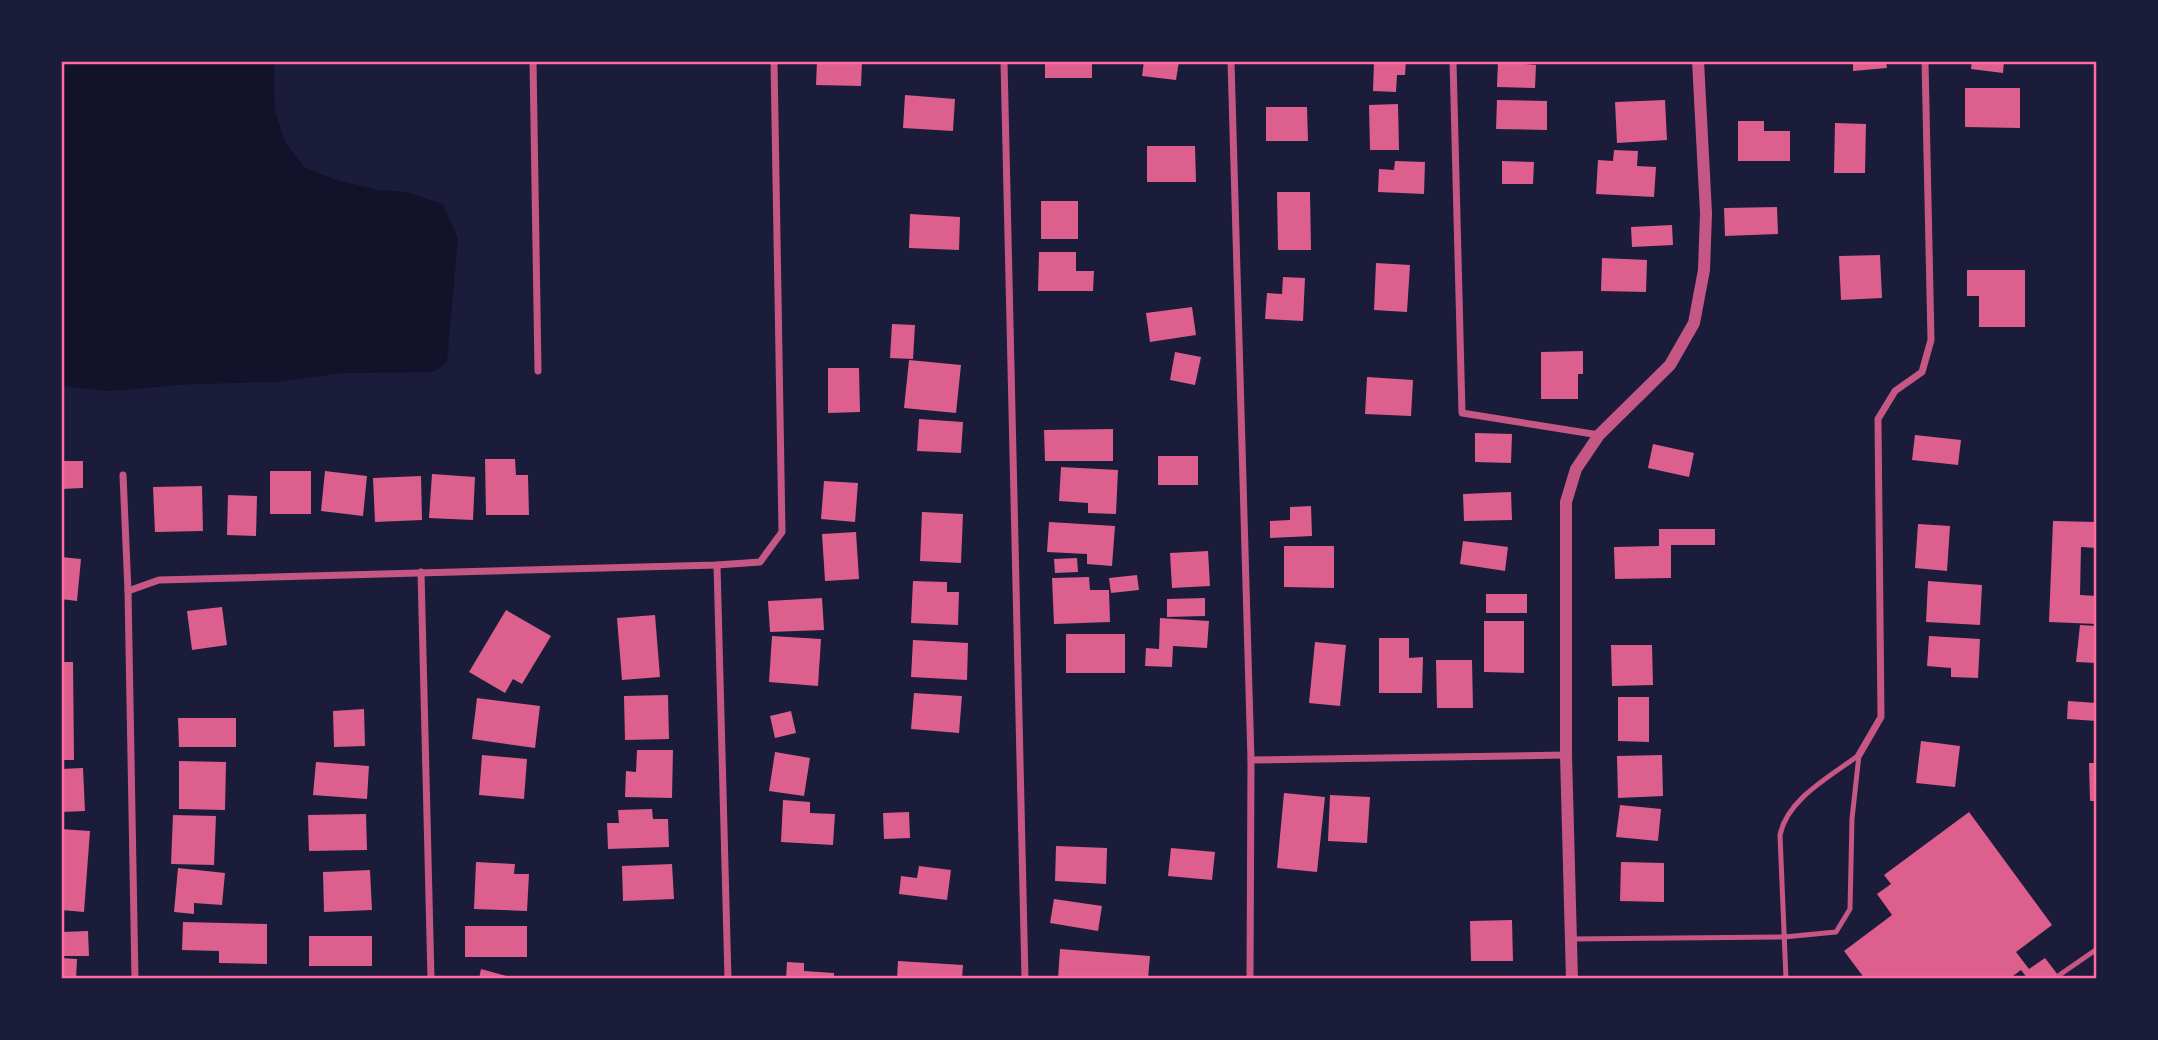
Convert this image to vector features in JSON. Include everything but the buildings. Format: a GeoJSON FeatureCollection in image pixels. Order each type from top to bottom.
{"type":"FeatureCollection","features":[{"type":"Feature","properties":{"kind":"street"},"geometry":{"type":"LineString","coordinates":[[533,61],[538,370]]}},
{"type":"Feature","properties":{"kind":"street"},"geometry":{"type":"LineString","coordinates":[[128,591],[159,580],[760,562],[782,532],[774,61]]}},
{"type":"Feature","properties":{"kind":"street"},"geometry":{"type":"LineString","coordinates":[[1004,61],[1025,979]]}},
{"type":"Feature","properties":{"kind":"street"},"geometry":{"type":"LineString","coordinates":[[1231,61],[1251,760],[1250,979]]}},
{"type":"Feature","properties":{"kind":"street"},"geometry":{"type":"LineString","coordinates":[[1453,61],[1462,412],[1599,435]]}},
{"type":"Feature","properties":{"kind":"street"},"geometry":{"type":"LineString","coordinates":[[1572,979],[1566,755],[1566,502],[1576,469],[1599,435],[1670,365],[1695,323],[1704,270],[1706,213],[1698,61]]}},
{"type":"Feature","properties":{"kind":"street"},"geometry":{"type":"LineString","coordinates":[[1858,755],[1881,717],[1878,419],[1895,391],[1922,372],[1931,340],[1925,61]]}},
{"type":"Feature","properties":{"kind":"street"},"geometry":{"type":"LineString","coordinates":[[123,474],[128,591],[135,979]]}},
{"type":"Feature","properties":{"kind":"street"},"geometry":{"type":"LineString","coordinates":[[717,565],[728,979]]}},
{"type":"Feature","properties":{"kind":"street"},"geometry":{"type":"LineString","coordinates":[[421,572],[431,979]]}},
{"type":"Feature","properties":{"kind":"street"},"geometry":{"type":"LineString","coordinates":[[1251,760],[1566,755]]}},
{"type":"Feature","properties":{"kind":"lane"},"geometry":{"type":"LineString","coordinates":[[1571,939],[1784,937],[1836,932],[1850,909],[1852,819],[1858,755]]}},
{"type":"Feature","properties":{"kind":"lane"},"geometry":{"type":"LineString","coordinates":[[1786,979],[1780,835],[1783,821],[1801,799],[1858,755]]}},
{"type":"Feature","properties":{"kind":"lane"},"geometry":{"type":"LineString","coordinates":[[2059,976],[2097,949]]}},
{"type":"Feature","properties":{"kind":"shaded area"},"geometry":{"type":"Polygon","coordinates":[[[61,61],[274,61],[275,110],[285,142],[304,167],[336,180],[379,190],[407,192],[443,204],[458,238],[447,362],[434,372],[344,373],[276,382],[192,384],[109,391],[61,386],[61,61]]]}}]}
